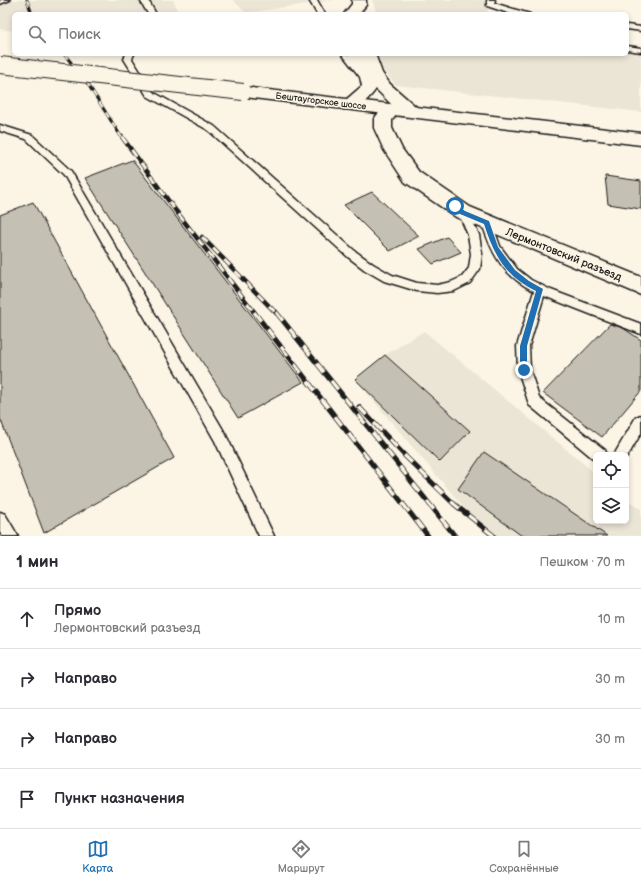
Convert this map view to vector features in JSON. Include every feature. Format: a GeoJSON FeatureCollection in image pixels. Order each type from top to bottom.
{"type":"FeatureCollection","features":[{"type":"Feature","properties":{"kind":"main road"},"geometry":{"type":"LineString","coordinates":[[353,12],[359,5],[360,0]]}},
{"type":"Feature","properties":{"kind":"main road"},"geometry":{"type":"LineString","coordinates":[[360,0],[365,12]]}},
{"type":"Feature","properties":{"kind":"main road"},"geometry":{"type":"LineString","coordinates":[[349,105],[364,94],[370,86],[368,76],[352,56]]}},
{"type":"Feature","properties":{"kind":"main road"},"geometry":{"type":"LineString","coordinates":[[367,56],[369,63],[382,88],[393,98],[414,112]]}},
{"type":"Feature","properties":{"kind":"main road","name":"Бештаугорское шоссе"},"geometry":{"type":"LineString","coordinates":[[0,65],[641,139]]}},
{"type":"Feature","properties":{"kind":"main road","name":"Лермонтовский разъезд"},"geometry":{"type":"LineString","coordinates":[[392,110],[383,119],[383,128],[393,150],[412,177],[462,212],[641,286]]}},
{"type":"Feature","properties":{"kind":"lane"},"geometry":{"type":"LineString","coordinates":[[0,2],[6,0]]}},
{"type":"Feature","properties":{"kind":"lane"},"geometry":{"type":"LineString","coordinates":[[144,0],[151,12]]}},
{"type":"Feature","properties":{"kind":"lane"},"geometry":{"type":"LineString","coordinates":[[313,0],[320,12]]}},
{"type":"Feature","properties":{"kind":"lane"},"geometry":{"type":"LineString","coordinates":[[490,0],[490,4],[512,12]]}},
{"type":"Feature","properties":{"kind":"lane"},"geometry":{"type":"LineString","coordinates":[[629,28],[641,29]]}},
{"type":"Feature","properties":{"kind":"lane"},"geometry":{"type":"LineString","coordinates":[[629,48],[641,50]]}},
{"type":"Feature","properties":{"kind":"lane"},"geometry":{"type":"LineString","coordinates":[[129,56],[128,59],[150,94],[211,128],[366,266],[394,280],[415,286],[436,288],[456,287],[466,281],[473,272],[477,260],[477,248],[471,228],[462,212]]}},
{"type":"Feature","properties":{"kind":"lane"},"geometry":{"type":"LineString","coordinates":[[0,128],[29,137],[68,173],[220,437],[267,536]]}},
{"type":"Feature","properties":{"kind":"lane"},"geometry":{"type":"LineString","coordinates":[[487,222],[495,247],[512,272],[527,283],[641,329]]}},
{"type":"Feature","properties":{"kind":"lane"},"geometry":{"type":"LineString","coordinates":[[540,289],[523,346],[524,370],[534,401],[596,452]]}},
{"type":"Feature","properties":{"kind":"lane"},"geometry":{"type":"LineString","coordinates":[[623,452],[641,421]]}},
{"type":"Feature","properties":{"kind":"lane"},"geometry":{"type":"LineString","coordinates":[[0,519],[11,536]]}},
{"type":"Feature","properties":{"kind":"shaded area"},"geometry":{"type":"Polygon","coordinates":[[[0,0],[173,0],[177,8],[175,12],[12,12],[12,31],[0,29],[0,0]]]}},
{"type":"Feature","properties":{"kind":"shaded area"},"geometry":{"type":"Polygon","coordinates":[[[233,0],[335,0],[253,12],[245,12],[233,0]]]}},
{"type":"Feature","properties":{"kind":"shaded area"},"geometry":{"type":"Polygon","coordinates":[[[372,0],[489,0],[488,12],[376,11],[372,0]]]}},
{"type":"Feature","properties":{"kind":"shaded area"},"geometry":{"type":"Polygon","coordinates":[[[629,44],[641,45],[641,112],[396,85],[375,61],[374,56],[629,56],[629,44]]]}},
{"type":"Feature","properties":{"kind":"shaded area"},"geometry":{"type":"Polygon","coordinates":[[[424,331],[593,472],[593,524],[629,524],[629,501],[641,509],[641,536],[488,536],[355,379],[385,355],[424,331]]]}},
{"type":"Feature","properties":{"kind":"building"},"geometry":{"type":"Polygon","coordinates":[[[132,160],[303,382],[238,418],[85,178],[132,160]]]}},
{"type":"Feature","properties":{"kind":"building"},"geometry":{"type":"Polygon","coordinates":[[[605,176],[641,181],[641,209],[608,204],[605,176]]]}},
{"type":"Feature","properties":{"kind":"building"},"geometry":{"type":"Polygon","coordinates":[[[372,192],[419,236],[390,251],[344,205],[372,192]]]}},
{"type":"Feature","properties":{"kind":"building"},"geometry":{"type":"Polygon","coordinates":[[[33,202],[174,458],[44,533],[0,418],[0,215],[33,202]]]}},
{"type":"Feature","properties":{"kind":"building"},"geometry":{"type":"Polygon","coordinates":[[[447,237],[461,252],[433,264],[419,249],[447,237]]]}},
{"type":"Feature","properties":{"kind":"building"},"geometry":{"type":"Polygon","coordinates":[[[610,324],[623,328],[641,340],[641,391],[602,437],[543,393],[610,324]]]}},
{"type":"Feature","properties":{"kind":"building"},"geometry":{"type":"Polygon","coordinates":[[[385,355],[470,431],[440,462],[355,379],[385,355]]]}},
{"type":"Feature","properties":{"kind":"building"},"geometry":{"type":"Polygon","coordinates":[[[484,452],[607,536],[522,536],[458,489],[484,452]]]}},
{"type":"Feature","properties":{"kind":"railway"},"geometry":{"type":"LineString","coordinates":[[27,0],[31,12]]}},
{"type":"Feature","properties":{"kind":"railway"},"geometry":{"type":"LineString","coordinates":[[66,56],[84,78],[122,138]]}},
{"type":"Feature","properties":{"kind":"railway"},"geometry":{"type":"LineString","coordinates":[[122,137],[176,211],[255,313]]}},
{"type":"Feature","properties":{"kind":"railway"},"geometry":{"type":"LineString","coordinates":[[202,237],[276,313]]}},
{"type":"Feature","properties":{"kind":"railway"},"geometry":{"type":"LineString","coordinates":[[254,312],[428,536]]}},
{"type":"Feature","properties":{"kind":"railway"},"geometry":{"type":"LineString","coordinates":[[276,312],[455,536]]}},
{"type":"Feature","properties":{"kind":"railway"},"geometry":{"type":"LineString","coordinates":[[359,407],[406,457],[454,504],[494,536]]}},
{"type":"Feature","properties":{"kind":"route"},"geometry":{"type":"LineString","coordinates":[[455,206],[462,212],[487,222],[495,247],[512,272],[527,283],[540,289],[523,346],[524,370]]}}]}
